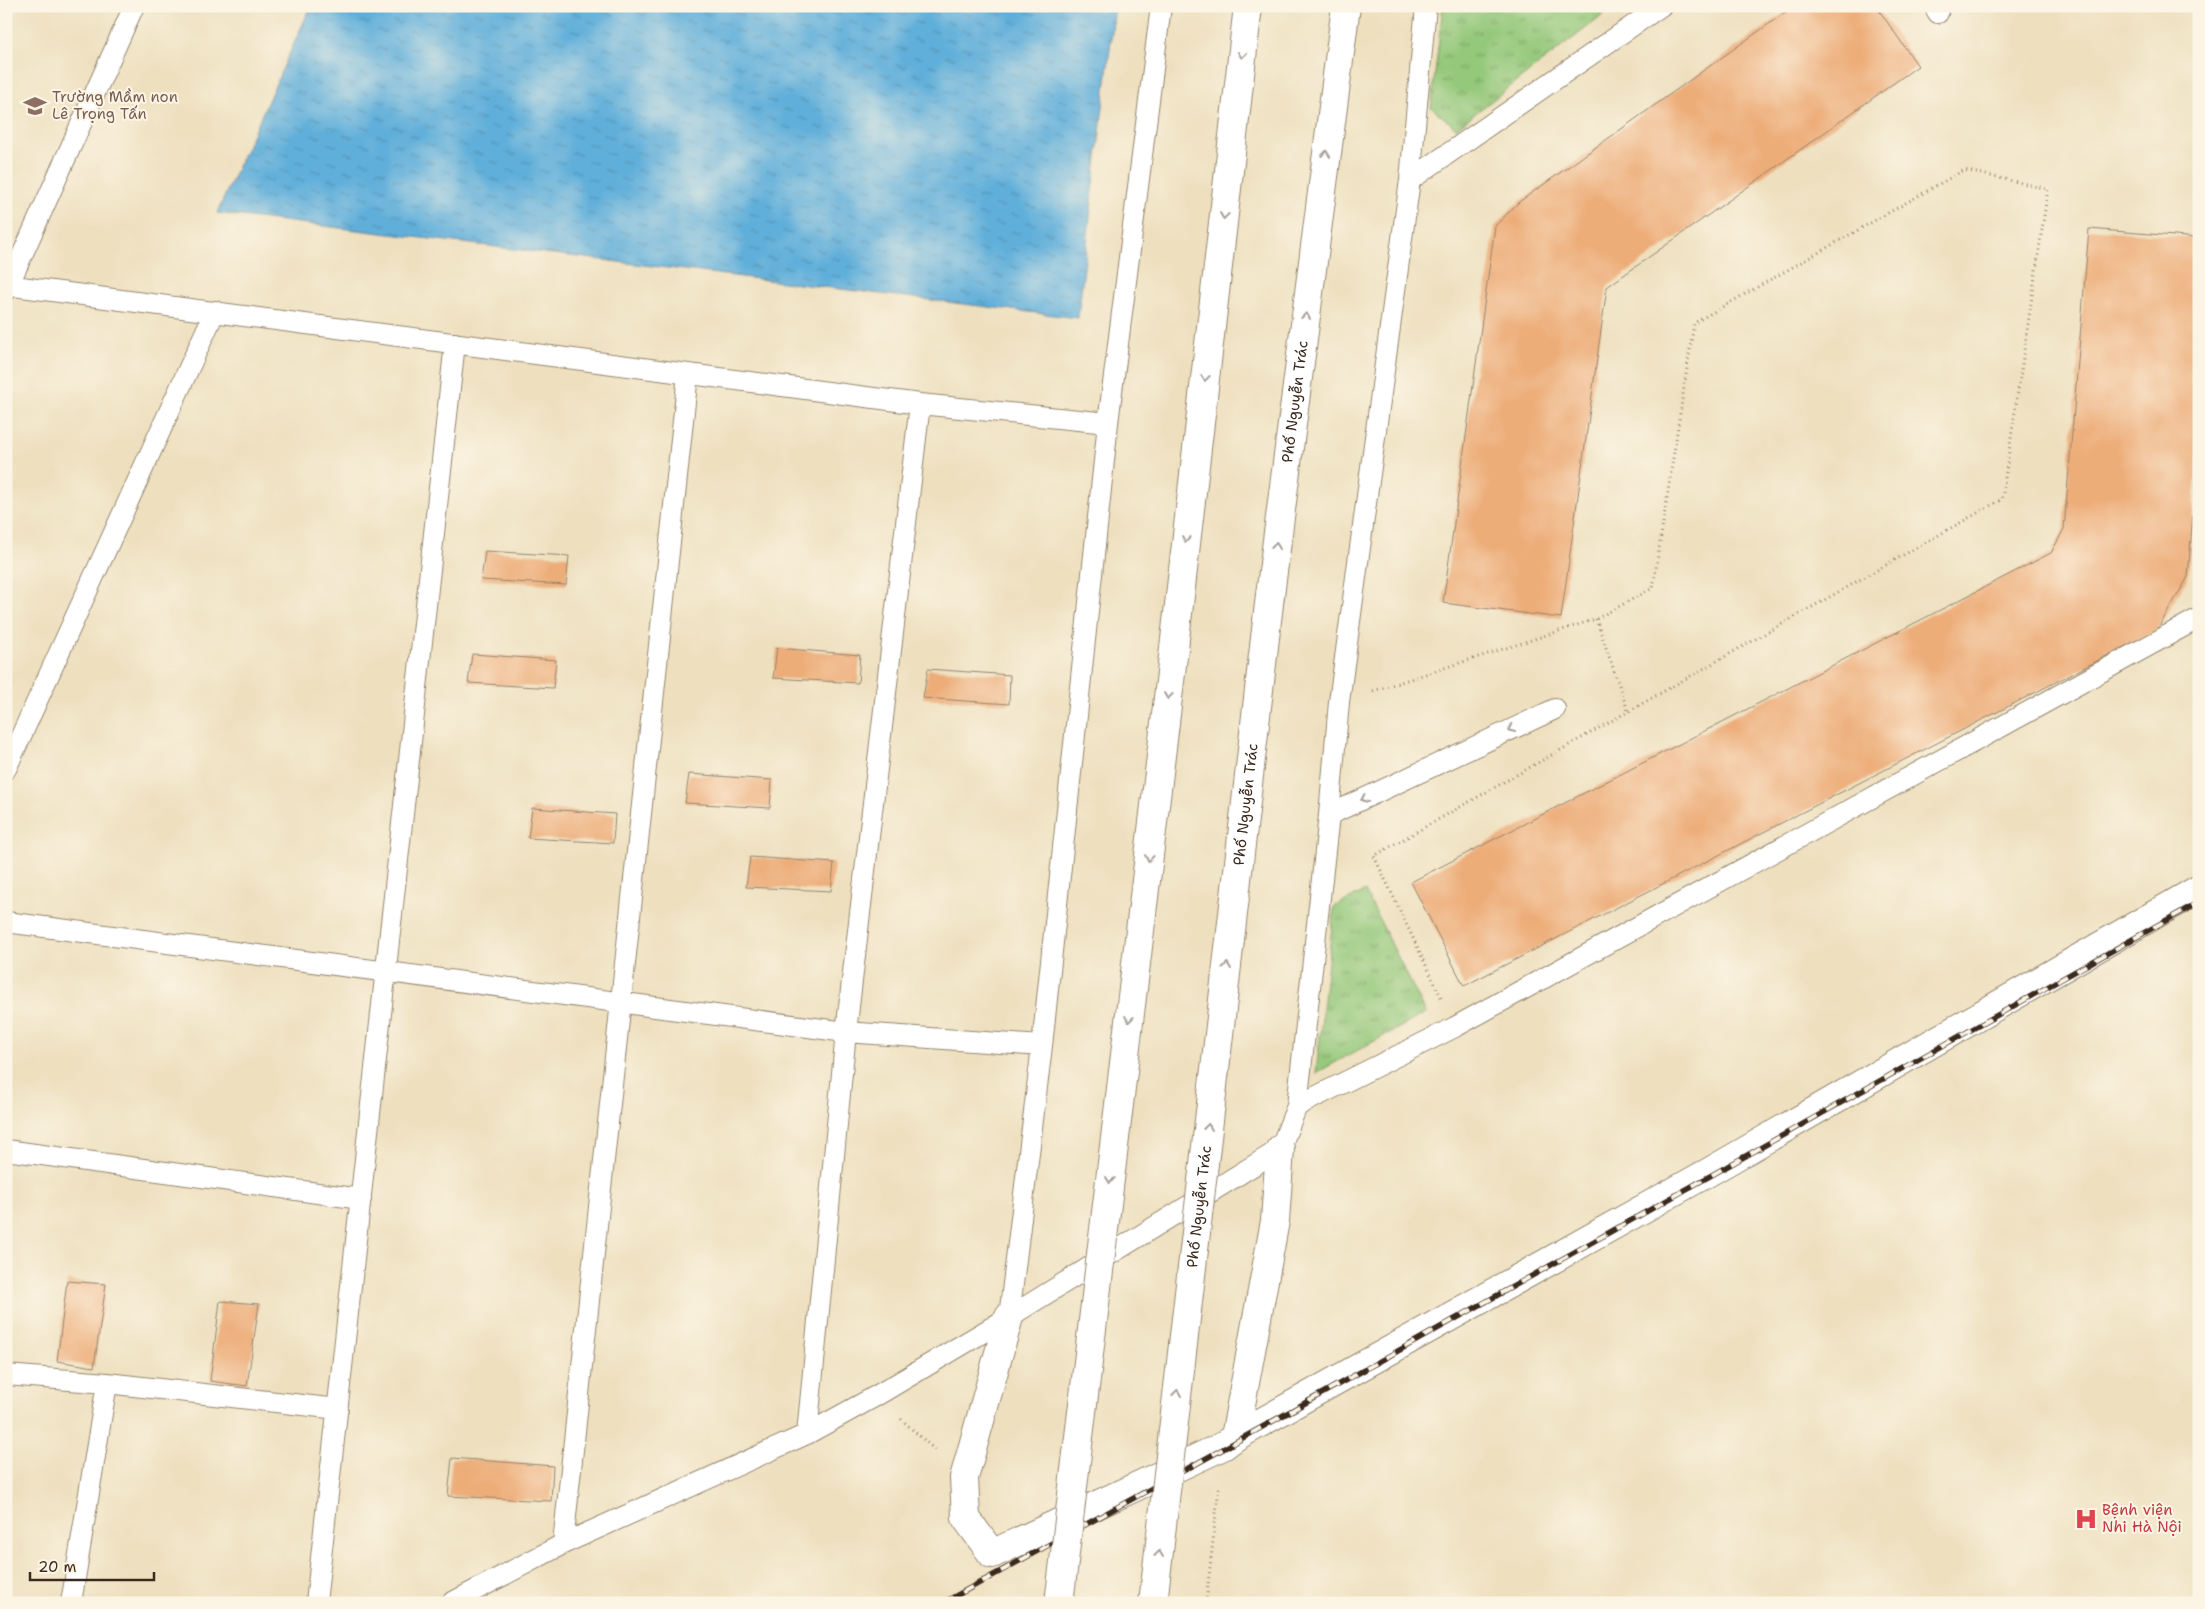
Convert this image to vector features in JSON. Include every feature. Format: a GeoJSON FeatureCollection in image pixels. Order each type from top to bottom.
{"type":"FeatureCollection","features":[{"type":"Feature","properties":{"kind":"main road"},"geometry":{"type":"LineString","coordinates":[[1059,1603],[1174,648],[1248,6]]}},
{"type":"Feature","properties":{"kind":"main road","name":"Phố Nguyễn Trác"},"geometry":{"type":"LineString","coordinates":[[1153,1603],[1270,594],[1346,6]]}},
{"type":"Feature","properties":{"kind":"main road"},"geometry":{"type":"LineString","coordinates":[[1009,1317],[964,1478],[966,1518],[992,1554],[1223,1446],[1235,1437],[1709,1172],[2199,889]]}},
{"type":"Feature","properties":{"kind":"main road"},"geometry":{"type":"LineString","coordinates":[[1235,1437],[1275,1221],[1280,1149]]}},
{"type":"Feature","properties":{"kind":"lane"},"geometry":{"type":"LineString","coordinates":[[134,6],[7,287],[215,311],[920,404],[1108,424]]}},
{"type":"Feature","properties":{"kind":"lane"},"geometry":{"type":"LineString","coordinates":[[1009,1317],[1042,1046],[1108,424],[1161,6]]}},
{"type":"Feature","properties":{"kind":"lane"},"geometry":{"type":"LineString","coordinates":[[451,1603],[563,1544],[807,1434],[876,1396],[1009,1317],[1280,1149],[1298,1106],[1339,702],[1410,180],[1426,6]]}},
{"type":"Feature","properties":{"kind":"lane"},"geometry":{"type":"LineString","coordinates":[[1410,180],[1661,6]]}},
{"type":"Feature","properties":{"kind":"lane"},"geometry":{"type":"LineString","coordinates":[[6,769],[215,311]]}},
{"type":"Feature","properties":{"kind":"lane"},"geometry":{"type":"LineString","coordinates":[[316,1603],[455,343]]}},
{"type":"Feature","properties":{"kind":"lane"},"geometry":{"type":"LineString","coordinates":[[563,1544],[688,374]]}},
{"type":"Feature","properties":{"kind":"lane"},"geometry":{"type":"LineString","coordinates":[[807,1434],[846,1032],[920,404]]}},
{"type":"Feature","properties":{"kind":"lane"},"geometry":{"type":"LineString","coordinates":[[1298,1106],[1456,1028],[2199,618]]}},
{"type":"Feature","properties":{"kind":"lane"},"geometry":{"type":"LineString","coordinates":[[1329,815],[1555,709]]}},
{"type":"Feature","properties":{"kind":"lane"},"geometry":{"type":"LineString","coordinates":[[6,922],[846,1032],[1042,1046]]}},
{"type":"Feature","properties":{"kind":"lane"},"geometry":{"type":"LineString","coordinates":[[6,1150],[361,1199]]}},
{"type":"Feature","properties":{"kind":"lane"},"geometry":{"type":"LineString","coordinates":[[6,1375],[107,1383],[338,1408]]}},
{"type":"Feature","properties":{"kind":"lane"},"geometry":{"type":"LineString","coordinates":[[71,1603],[107,1383]]}},
{"type":"Feature","properties":{"kind":"path"},"geometry":{"type":"LineString","coordinates":[[1339,702],[1596,619],[1653,588],[1694,323],[1964,170],[2048,189],[2002,499],[1374,856],[1456,1028]]}},
{"type":"Feature","properties":{"kind":"path"},"geometry":{"type":"LineString","coordinates":[[1596,619],[1628,711]]}},
{"type":"Feature","properties":{"kind":"path"},"geometry":{"type":"LineString","coordinates":[[876,1396],[964,1478]]}},
{"type":"Feature","properties":{"kind":"path"},"geometry":{"type":"LineString","coordinates":[[1206,1603],[1219,1480]]}},
{"type":"Feature","properties":{"kind":"green space"},"geometry":{"type":"Polygon","coordinates":[[[1443,6],[1615,6],[1456,128],[1431,107],[1443,6]]]}},
{"type":"Feature","properties":{"kind":"green space"},"geometry":{"type":"Polygon","coordinates":[[[1365,891],[1426,1013],[1316,1073],[1334,907],[1365,891]]]}},
{"type":"Feature","properties":{"kind":"water"},"geometry":{"type":"Polygon","coordinates":[[[311,6],[1115,6],[1078,318],[217,213],[311,6]]]}},
{"type":"Feature","properties":{"kind":"building"},"geometry":{"type":"Polygon","coordinates":[[[1794,6],[1876,6],[1918,66],[1607,287],[1561,618],[1443,603],[1495,226],[1519,202],[1794,6]]]}},
{"type":"Feature","properties":{"kind":"building"},"geometry":{"type":"Polygon","coordinates":[[[2089,229],[2199,238],[2199,436],[2188,577],[2157,630],[1464,986],[1411,882],[2051,553],[2064,529],[2089,229]]]}},
{"type":"Feature","properties":{"kind":"building"},"geometry":{"type":"Polygon","coordinates":[[[485,551],[569,556],[566,585],[481,580],[485,551]]]}},
{"type":"Feature","properties":{"kind":"building"},"geometry":{"type":"Polygon","coordinates":[[[777,648],[860,655],[858,683],[773,678],[777,648]]]}},
{"type":"Feature","properties":{"kind":"building"},"geometry":{"type":"Polygon","coordinates":[[[472,654],[556,660],[553,688],[468,683],[472,654]]]}},
{"type":"Feature","properties":{"kind":"building"},"geometry":{"type":"Polygon","coordinates":[[[928,669],[1010,675],[1009,704],[923,698],[928,669]]]}},
{"type":"Feature","properties":{"kind":"building"},"geometry":{"type":"Polygon","coordinates":[[[689,774],[772,780],[770,808],[685,803],[689,774]]]}},
{"type":"Feature","properties":{"kind":"building"},"geometry":{"type":"Polygon","coordinates":[[[532,808],[615,814],[613,843],[528,838],[532,808]]]}},
{"type":"Feature","properties":{"kind":"building"},"geometry":{"type":"Polygon","coordinates":[[[750,857],[834,863],[831,891],[746,887],[750,857]]]}},
{"type":"Feature","properties":{"kind":"building"},"geometry":{"type":"Polygon","coordinates":[[[67,1281],[106,1284],[94,1367],[57,1361],[67,1281]]]}},
{"type":"Feature","properties":{"kind":"building"},"geometry":{"type":"Polygon","coordinates":[[[220,1301],[259,1304],[247,1386],[210,1381],[220,1301]]]}},
{"type":"Feature","properties":{"kind":"building"},"geometry":{"type":"Polygon","coordinates":[[[452,1458],[553,1466],[551,1501],[448,1496],[452,1458]]]}},
{"type":"Feature","properties":{"kind":"railway"},"geometry":{"type":"LineString","coordinates":[[943,1603],[1223,1449],[2199,902]]}},
{"type":"Feature","properties":{"kind":"place","name":"Trường Mầm non Lê Trọng Tấn"},"geometry":{"type":"Point","coordinates":[35,106]}},
{"type":"Feature","properties":{"kind":"place","name":"Bệnh viện Nhi Hà Nội"},"geometry":{"type":"Point","coordinates":[2086,1519]}}]}
